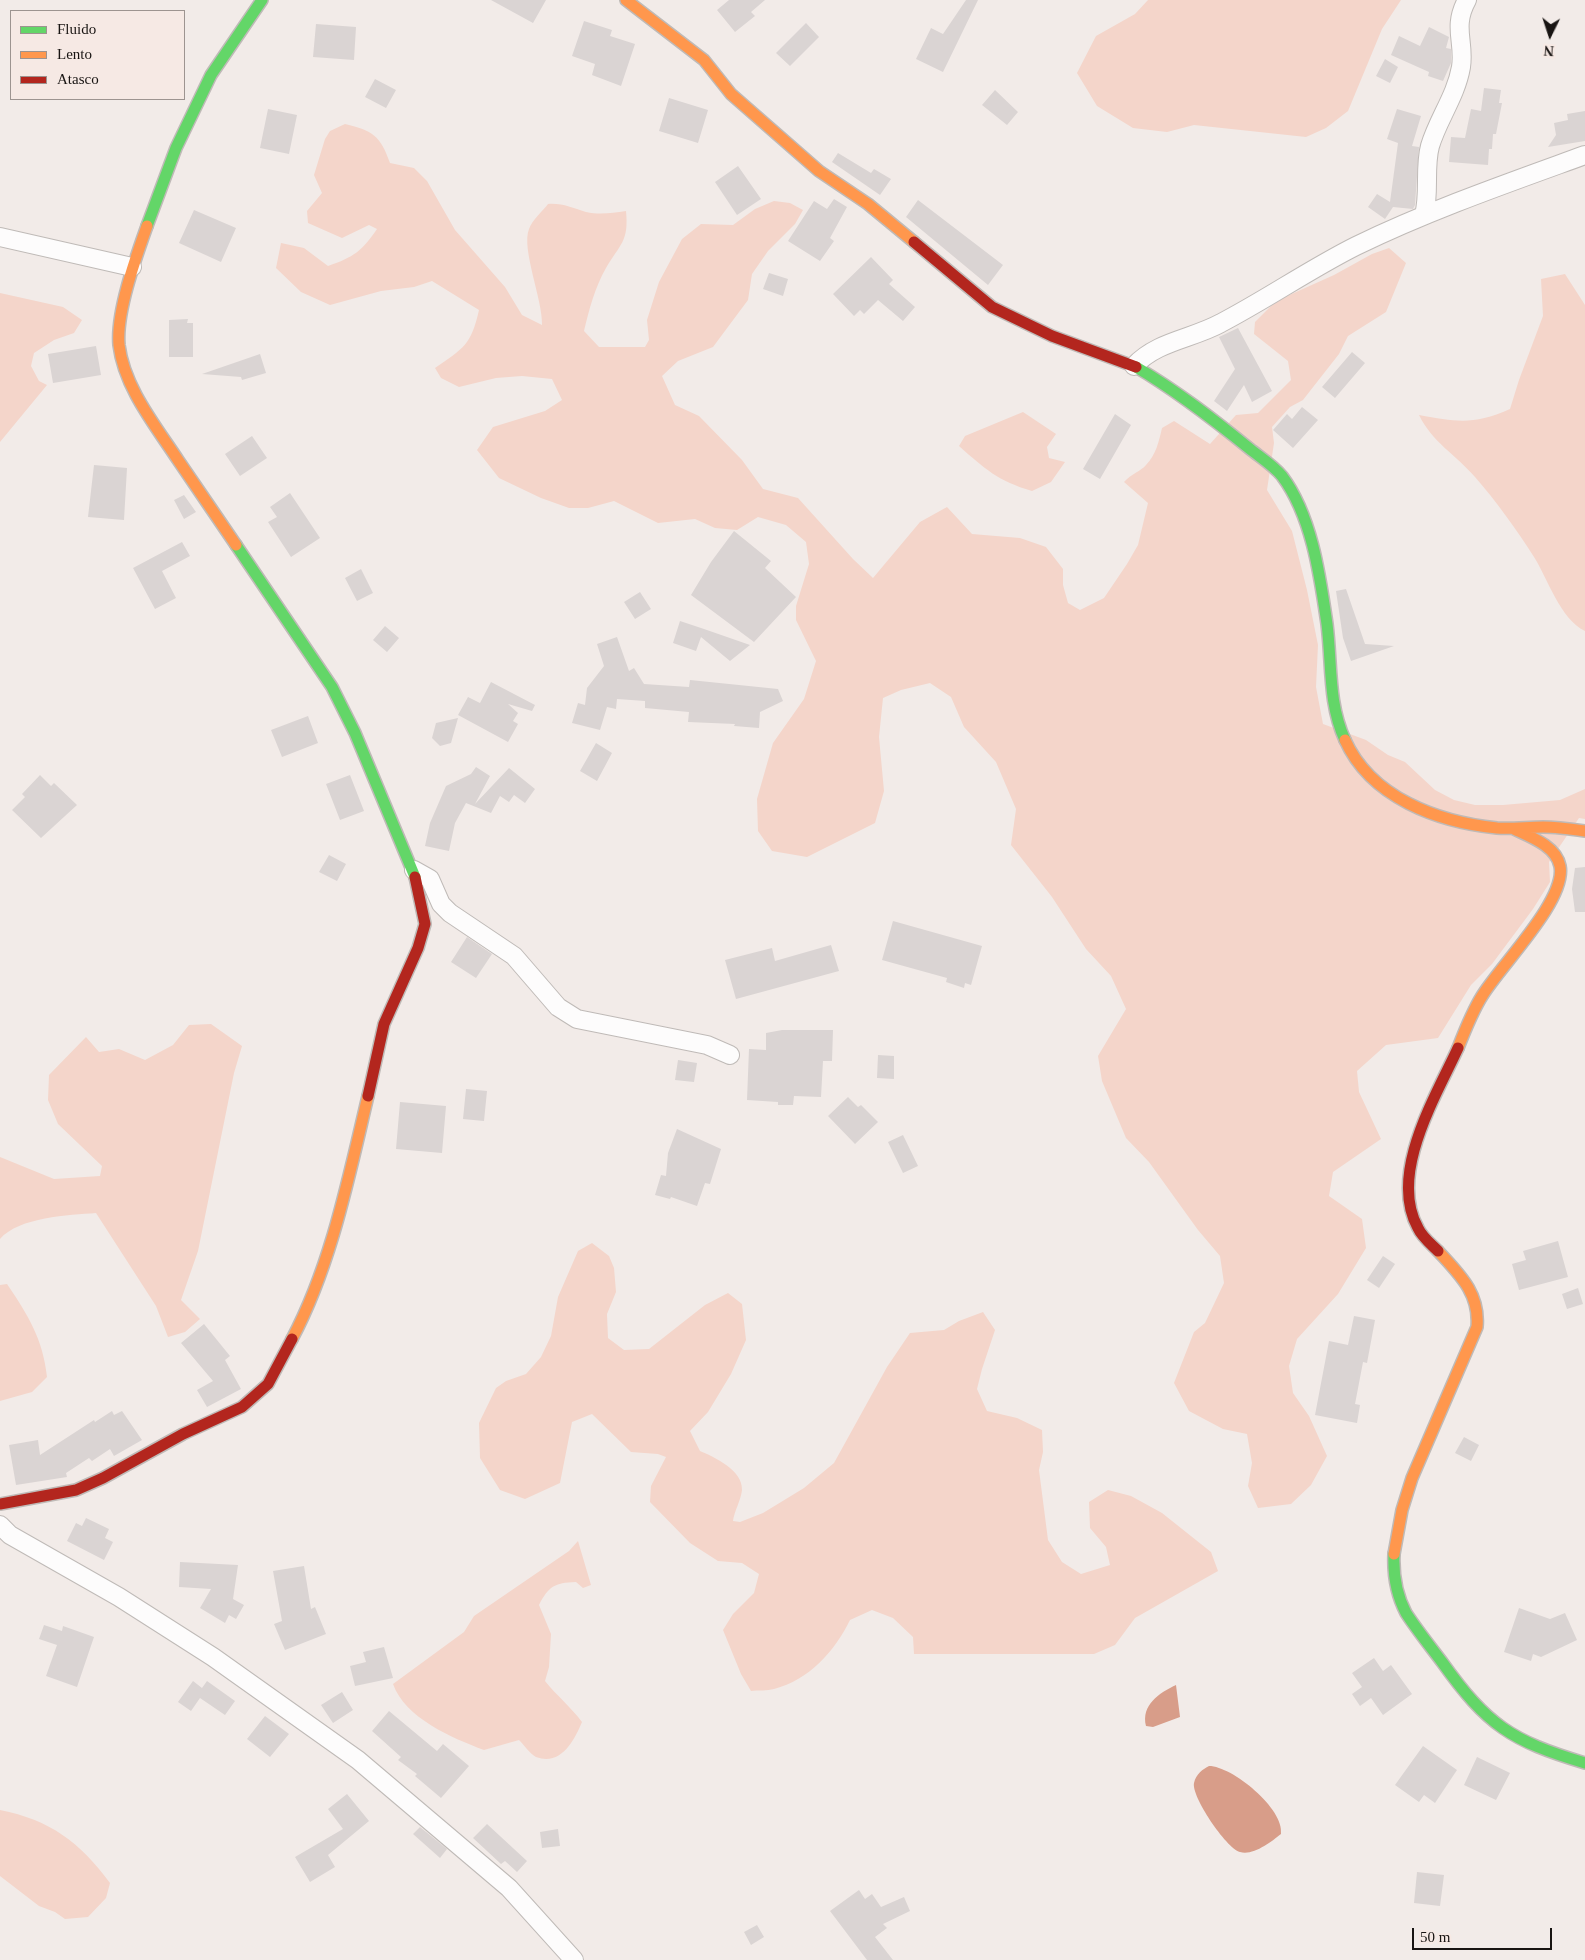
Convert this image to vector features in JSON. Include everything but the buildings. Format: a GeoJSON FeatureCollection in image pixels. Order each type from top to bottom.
{"type":"FeatureCollection","features":[{"type":"Feature","properties":{"kind":"street"},"geometry":{"type":"LineString","coordinates":[[0,1504],[76,1490],[103,1478],[183,1434],[242,1407],[268,1384],[300,1324],[331,1241],[349,1177],[384,1024],[418,948],[425,924],[414,870],[355,733],[332,687],[220,524],[133,388],[122,364],[119,343],[122,310],[132,267],[176,148],[207,82],[262,0]]}},
{"type":"Feature","properties":{"kind":"street"},"geometry":{"type":"LineString","coordinates":[[626,0],[704,60],[731,94],[819,171],[868,204],[992,307],[1052,336],[1134,366],[1196,404],[1281,475],[1290,489],[1305,527],[1316,567],[1327,626],[1334,706],[1350,753],[1365,773],[1390,794],[1442,816],[1493,828],[1545,827],[1585,831]]}},
{"type":"Feature","properties":{"kind":"street"},"geometry":{"type":"LineString","coordinates":[[1424,215],[1428,201],[1430,147],[1454,92],[1461,67],[1462,54],[1458,29],[1467,0]]}},
{"type":"Feature","properties":{"kind":"street"},"geometry":{"type":"LineString","coordinates":[[1134,366],[1151,350],[1203,332],[1353,248],[1424,215],[1585,155]]}},
{"type":"Feature","properties":{"kind":"street"},"geometry":{"type":"LineString","coordinates":[[0,237],[132,267]]}},
{"type":"Feature","properties":{"kind":"street"},"geometry":{"type":"LineString","coordinates":[[1512,828],[1544,844],[1556,858],[1561,873],[1552,902],[1482,996],[1423,1119],[1411,1169],[1410,1196],[1416,1226],[1444,1260],[1468,1284],[1476,1298],[1477,1328],[1446,1406],[1412,1481],[1395,1531],[1392,1556],[1398,1597],[1412,1621],[1472,1701],[1504,1730],[1541,1748],[1585,1763]]}},
{"type":"Feature","properties":{"kind":"street"},"geometry":{"type":"LineString","coordinates":[[414,870],[430,879],[441,904],[450,913],[514,956],[558,1007],[577,1019],[707,1045],[730,1055]]}},
{"type":"Feature","properties":{"kind":"street"},"geometry":{"type":"LineString","coordinates":[[0,1525],[10,1535],[119,1596],[214,1657],[358,1760],[509,1888],[574,1960]]}},
{"type":"Feature","properties":{"kind":"shaded area"},"geometry":{"type":"Polygon","coordinates":[[[1148,0],[1401,0],[1382,29],[1348,111],[1326,128],[1306,137],[1194,125],[1167,132],[1133,128],[1097,106],[1077,73],[1096,36],[1135,14],[1148,0]]]}},
{"type":"Feature","properties":{"kind":"shaded area"},"geometry":{"type":"Polygon","coordinates":[[[345,124],[369,132],[379,140],[390,163],[414,168],[427,181],[455,230],[505,287],[522,315],[542,325],[527,238],[533,222],[548,204],[563,205],[596,213],[626,211],[625,236],[599,283],[584,331],[599,347],[645,347],[649,340],[647,320],[659,282],[682,239],[701,224],[733,225],[755,209],[774,201],[790,203],[803,210],[795,224],[768,251],[752,274],[748,300],[713,347],[678,361],[662,376],[675,405],[699,416],[742,460],[763,489],[798,498],[853,559],[873,578],[920,522],[947,507],[972,534],[1020,538],[1046,547],[1063,569],[1063,585],[1068,603],[1080,610],[1104,598],[1138,545],[1148,503],[1124,482],[1144,467],[1152,457],[1157,448],[1162,428],[1174,421],[1210,444],[1236,415],[1258,413],[1291,380],[1288,361],[1254,334],[1255,322],[1271,306],[1285,297],[1334,275],[1372,254],[1389,248],[1406,263],[1386,312],[1348,336],[1339,354],[1303,400],[1290,407],[1272,427],[1274,443],[1267,490],[1292,531],[1307,590],[1318,645],[1316,687],[1323,724],[1366,740],[1388,755],[1405,762],[1435,790],[1454,800],[1475,805],[1503,805],[1560,800],[1585,789],[1585,819],[1579,818],[1549,862],[1550,882],[1533,909],[1492,964],[1471,985],[1438,1038],[1386,1045],[1357,1071],[1359,1092],[1381,1139],[1333,1172],[1329,1196],[1362,1219],[1366,1248],[1338,1294],[1297,1339],[1289,1366],[1293,1393],[1309,1416],[1327,1456],[1311,1485],[1291,1504],[1258,1508],[1248,1486],[1252,1463],[1247,1434],[1223,1429],[1189,1411],[1174,1383],[1194,1332],[1205,1323],[1224,1283],[1220,1256],[1198,1230],[1149,1162],[1126,1138],[1102,1081],[1098,1056],[1126,1009],[1111,976],[1086,949],[1052,897],[1011,845],[1016,809],[996,762],[964,727],[951,697],[930,683],[901,690],[883,698],[879,737],[884,791],[875,823],[807,857],[772,851],[758,831],[757,799],[773,743],[804,699],[816,661],[796,620],[796,606],[809,564],[806,542],[786,525],[758,517],[737,530],[715,528],[695,519],[658,523],[614,501],[588,508],[569,508],[541,498],[499,478],[477,450],[493,427],[545,411],[562,400],[552,379],[522,376],[496,378],[459,387],[441,378],[435,368],[465,345],[473,331],[479,310],[432,281],[414,287],[381,291],[330,305],[301,292],[276,268],[281,243],[304,248],[328,266],[345,260],[357,252],[367,243],[377,229],[369,225],[342,238],[308,223],[307,211],[322,193],[314,175],[325,139],[330,131],[345,124]]]}},
{"type":"Feature","properties":{"kind":"shaded area"},"geometry":{"type":"Polygon","coordinates":[[[1565,274],[1585,305],[1585,631],[1568,617],[1555,598],[1534,557],[1483,486],[1431,433],[1419,415],[1465,421],[1486,418],[1510,409],[1543,316],[1541,279],[1565,274]]]}},
{"type":"Feature","properties":{"kind":"shaded area"},"geometry":{"type":"Polygon","coordinates":[[[0,293],[63,307],[82,320],[74,333],[54,340],[34,353],[31,366],[39,381],[47,385],[0,442],[0,293]]]}},
{"type":"Feature","properties":{"kind":"shaded area"},"geometry":{"type":"Polygon","coordinates":[[[1023,412],[1056,434],[1047,447],[1049,458],[1065,462],[1051,482],[1032,491],[1010,483],[992,473],[959,446],[965,436],[1023,412]]]}},
{"type":"Feature","properties":{"kind":"shaded area"},"geometry":{"type":"Polygon","coordinates":[[[211,1024],[242,1046],[234,1073],[198,1251],[181,1300],[200,1319],[185,1332],[168,1337],[156,1306],[96,1213],[45,1218],[19,1226],[0,1239],[0,1157],[54,1179],[100,1176],[102,1166],[58,1124],[48,1100],[49,1075],[86,1037],[99,1052],[119,1049],[145,1060],[173,1045],[189,1025],[211,1024]]]}},
{"type":"Feature","properties":{"kind":"shaded area"},"geometry":{"type":"Polygon","coordinates":[[[592,1243],[609,1256],[614,1268],[616,1292],[607,1314],[608,1338],[624,1350],[649,1349],[705,1305],[728,1293],[742,1304],[746,1340],[731,1374],[708,1412],[690,1431],[700,1451],[727,1465],[738,1476],[742,1490],[733,1521],[740,1522],[763,1513],[804,1488],[834,1463],[887,1367],[910,1333],[944,1330],[959,1321],[983,1312],[995,1330],[977,1389],[987,1411],[1017,1418],[1042,1430],[1043,1452],[1039,1470],[1048,1540],[1062,1562],[1081,1574],[1110,1565],[1106,1547],[1090,1528],[1089,1502],[1108,1490],[1131,1496],[1162,1513],[1211,1552],[1218,1571],[1135,1618],[1115,1645],[1094,1654],[914,1654],[913,1637],[893,1618],[872,1610],[850,1620],[829,1653],[820,1663],[799,1679],[774,1689],[751,1691],[741,1674],[723,1630],[733,1614],[754,1593],[759,1574],[742,1563],[718,1561],[690,1543],[650,1502],[651,1486],[666,1457],[658,1454],[631,1452],[592,1414],[572,1422],[560,1483],[525,1499],[500,1490],[480,1458],[479,1423],[496,1388],[506,1381],[526,1374],[541,1357],[551,1336],[558,1297],[578,1251],[592,1243]]]}},
{"type":"Feature","properties":{"kind":"shaded area"},"geometry":{"type":"Polygon","coordinates":[[[7,1284],[22,1306],[38,1339],[47,1377],[32,1392],[0,1401],[0,1285],[7,1284]]]}},
{"type":"Feature","properties":{"kind":"shaded area"},"geometry":{"type":"Polygon","coordinates":[[[578,1541],[591,1585],[583,1588],[576,1582],[562,1583],[549,1590],[539,1605],[551,1634],[549,1667],[545,1681],[582,1722],[571,1744],[565,1750],[553,1758],[545,1759],[536,1757],[529,1752],[519,1740],[484,1750],[444,1733],[419,1717],[408,1707],[399,1696],[393,1684],[464,1632],[474,1616],[569,1551],[578,1541]]]}},
{"type":"Feature","properties":{"kind":"shaded area"},"geometry":{"type":"Polygon","coordinates":[[[1176,1685],[1180,1717],[1153,1727],[1146,1726],[1146,1712],[1149,1706],[1163,1692],[1176,1685]]]}},
{"type":"Feature","properties":{"kind":"shaded area"},"geometry":{"type":"Polygon","coordinates":[[[1209,1766],[1231,1773],[1266,1801],[1280,1824],[1281,1834],[1262,1847],[1245,1853],[1240,1852],[1226,1841],[1211,1821],[1195,1790],[1194,1783],[1196,1777],[1209,1766]]]}},
{"type":"Feature","properties":{"kind":"shaded area"},"geometry":{"type":"Polygon","coordinates":[[[0,1810],[18,1814],[49,1827],[75,1845],[99,1869],[110,1883],[106,1898],[88,1917],[65,1919],[55,1912],[39,1906],[0,1876],[0,1810]]]}},
{"type":"Feature","properties":{"kind":"traffic: fast"},"geometry":{"type":"LineString","coordinates":[[147,226],[176,148],[211,75],[262,0]]}},
{"type":"Feature","properties":{"kind":"traffic: fast"},"geometry":{"type":"LineString","coordinates":[[1136,367],[1194,406],[1267,462],[1282,476],[1292,492],[1308,528],[1318,567],[1327,624],[1333,698],[1345,740]]}},
{"type":"Feature","properties":{"kind":"traffic: fast"},"geometry":{"type":"LineString","coordinates":[[236,545],[332,687],[355,733],[415,877]]}},
{"type":"Feature","properties":{"kind":"traffic: fast"},"geometry":{"type":"LineString","coordinates":[[1394,1554],[1396,1584],[1406,1613],[1458,1684],[1473,1701],[1488,1716],[1519,1738],[1559,1755],[1585,1763]]}},
{"type":"Feature","properties":{"kind":"traffic: slow"},"geometry":{"type":"LineString","coordinates":[[626,0],[704,60],[731,94],[819,171],[868,204],[914,242]]}},
{"type":"Feature","properties":{"kind":"traffic: slow"},"geometry":{"type":"LineString","coordinates":[[147,226],[128,285],[121,317],[119,345],[122,361],[127,376],[142,405],[236,545]]}},
{"type":"Feature","properties":{"kind":"traffic: slow"},"geometry":{"type":"LineString","coordinates":[[1345,740],[1357,760],[1371,777],[1389,792],[1409,804],[1430,813],[1452,820],[1497,828],[1548,827],[1585,831]]}},
{"type":"Feature","properties":{"kind":"traffic: slow"},"geometry":{"type":"LineString","coordinates":[[1458,1048],[1482,996],[1543,914],[1559,880],[1560,866],[1554,853],[1542,843],[1514,829]]}},
{"type":"Feature","properties":{"kind":"traffic: slow"},"geometry":{"type":"LineString","coordinates":[[292,1339],[318,1281],[338,1220],[368,1096]]}},
{"type":"Feature","properties":{"kind":"traffic: slow"},"geometry":{"type":"LineString","coordinates":[[1394,1554],[1402,1510],[1412,1478],[1477,1327],[1477,1315],[1472,1294],[1460,1276],[1438,1251]]}},
{"type":"Feature","properties":{"kind":"traffic: jam"},"geometry":{"type":"LineString","coordinates":[[914,242],[992,307],[1052,336],[1136,367]]}},
{"type":"Feature","properties":{"kind":"traffic: jam"},"geometry":{"type":"LineString","coordinates":[[368,1096],[384,1024],[418,948],[425,924],[415,877]]}},
{"type":"Feature","properties":{"kind":"traffic: jam"},"geometry":{"type":"LineString","coordinates":[[1438,1251],[1418,1228],[1410,1207],[1408,1184],[1418,1136],[1458,1048]]}},
{"type":"Feature","properties":{"kind":"traffic: jam"},"geometry":{"type":"LineString","coordinates":[[0,1504],[76,1490],[103,1478],[183,1434],[242,1407],[268,1384],[292,1339]]}}]}
